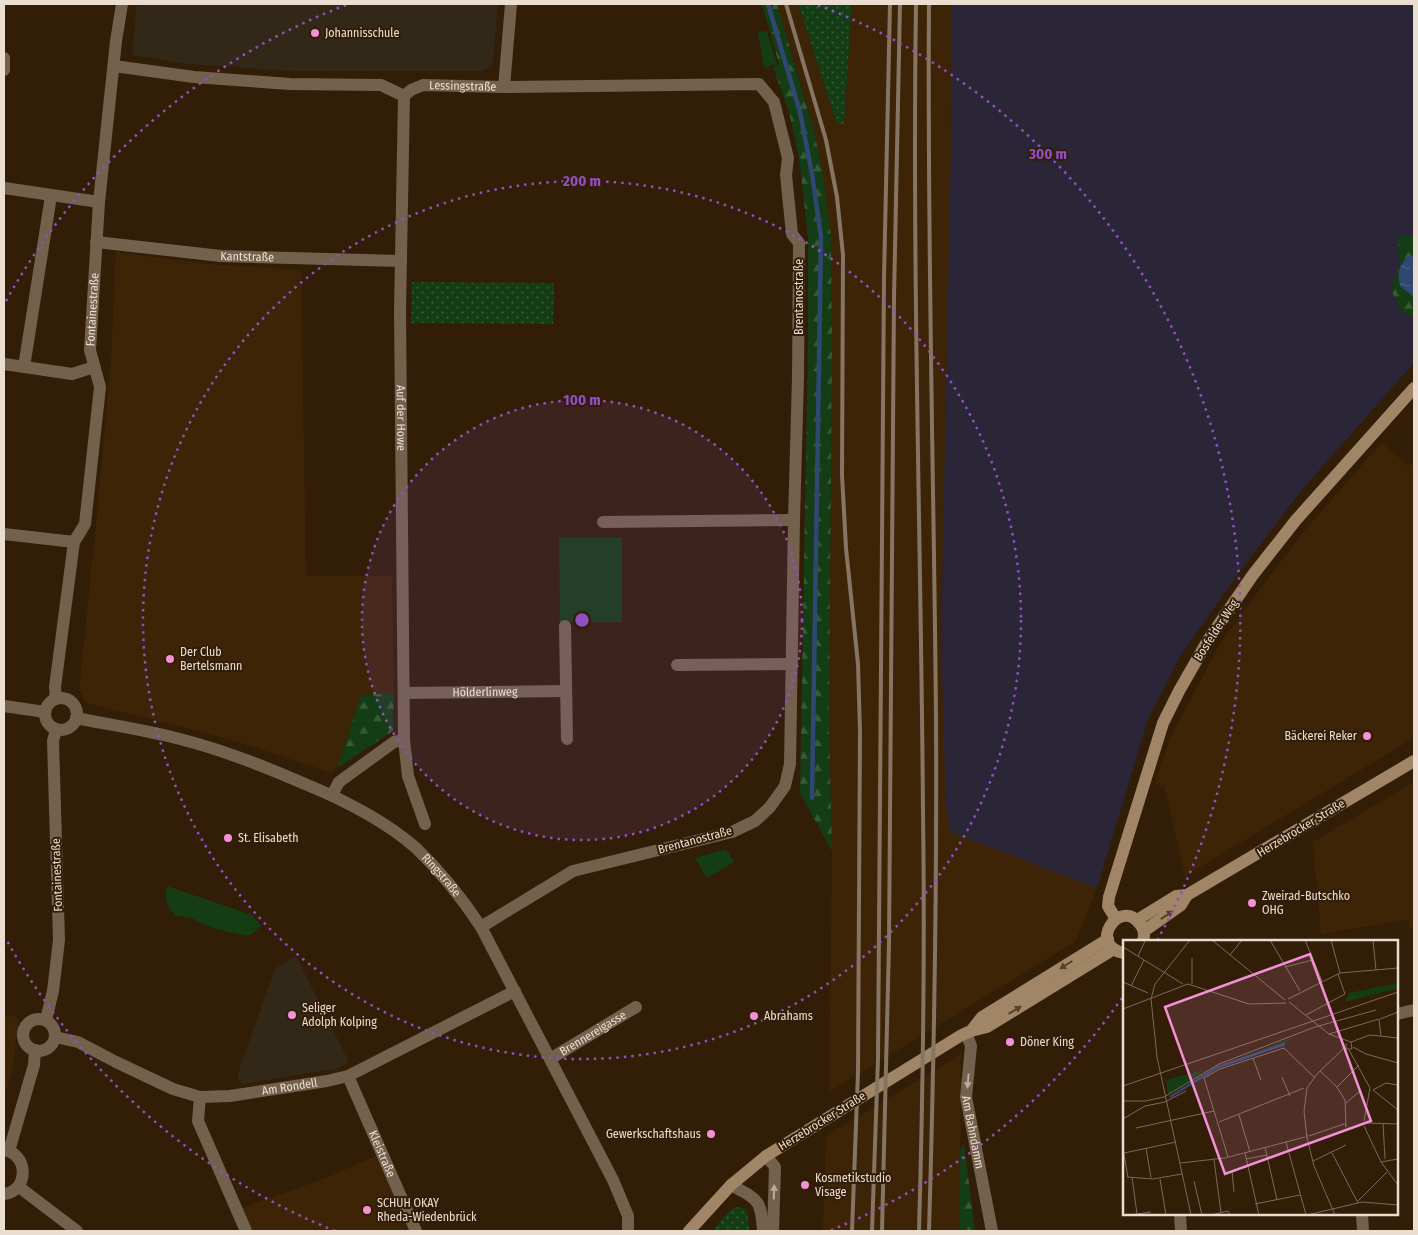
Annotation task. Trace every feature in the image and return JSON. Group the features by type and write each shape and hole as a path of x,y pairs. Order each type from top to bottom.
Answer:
{"main road":[{"name":"Bosfelder Weg","path":"1116,919 1108,906 1109,897 1158,738 1163,723 1207,642 1263,562 1296,520 1414,388"},
{"name":"Herzebrocker Straße","path":"1137,920 1176,896 1187,895 1414,761"},
{"name":"Herzebrocker Straße","path":"1143,936 1181,906 1187,895"},
{"path":"1116,947 1107,932 1110,924 1123,916 1130,916 1137,920 1143,936"},
{"name":"Herzebrocker Straße","path":"689,1231 731,1185 766,1156 969,1032 982,1017 1116,947"}],"street":[{"name":"Fontainestraße","path":"56,699 55,687 74,542 85,524 100,387 90,350 96,242 122,4"},
{"path":"504,87 511,4"},
{"path":"4,58 4,70"},
{"path":"114,66 204,78 290,84 381,85 404,96"},
{"name":"Lessingstraße","path":"404,96 410,90 423,85 504,87 759,84"},
{"name":"Brentanostraße","path":"481,927 573,871 732,832 755,821 770,807 785,786 790,764 799,243 792,234 786,175 788,158 779,121 774,102 759,84"},
{"name":"Auf der Howe","path":"404,96 401,261 404,740 408,776 425,824"},
{"path":"4,188 99,202"},
{"path":"24,367 51,196"},
{"name":"Kantstraße","path":"96,242 221,256 401,261"},
{"path":"4,364 72,374 94,367"},
{"path":"603,522 794,520"},
{"path":"4,534 74,542"},
{"path":"565,626 567,739"},
{"path":"677,665 792,664"},
{"name":"Hölderlinweg","path":"404,693 566,691"},
{"path":"56,699 64,699 72,703 76,710 76,718 72,726 65,730 56,730 47,723 45,712 47,706 56,699"},
{"path":"4,706 45,712"},
{"name":"Ringstraße","path":"76,718 132,728 210,747 256,763 332,795 376,818 415,848 441,873 465,902 481,927 612,1180 628,1216 628,1231"},
{"name":"Fontainestraße","path":"46,1020 53,991 59,940 54,742 56,730"},
{"path":"332,795 339,782 394,742 404,740"},
{"name":"Am Rondell","path":"55,1037 78,1042 173,1089 200,1097 230,1096 348,1076 515,990"},
{"name":"Brennereigasse","path":"550,1059 636,1007"},
{"path":"1398,1014 1414,1010"},
{"path":"46,1020 54,1030 55,1037 53,1043 48,1048 35,1050 29,1048 23,1036 29,1022 46,1020"},
{"name":"Am Bahndamm","path":"969,1032 971,1046 966,1097 992,1231"},
{"path":"4,1194 14,1191 19,1187 24,1176 23,1165 18,1156 6,1151 34,1065 35,1050"},
{"name":"Kleistraße","path":"348,1076 416,1231"},
{"path":"200,1097 198,1121 246,1231"},
{"path":"766,1156 775,1167 773,1231"},
{"path":"731,1185 750,1195 759,1204 762,1213 763,1231"},
{"path":"19,1187 77,1231"},
{"path":"1180,1215 1181,1231"},
{"path":"1362,1215 1363,1231"}],"shaded area":[{"name":"Johannisschule","path":"137,4 498,4 493,62 484,71 289,71 189,64 132,55"},
{"path":"777,4 798,4 837,124 844,124 852,4 952,4 952,94 941,641 946,806 951,832 1097,888 1076,941 829,1092 832,851 829,726 831,237 823,175 809,111"},
{"path":"952,4 1414,4 1414,235 1397,236 1400,264 1391,290 1401,311 1414,317 1414,363 1300,492 1240,571 1181,655 1148,719 1097,888 951,832 946,806 941,641 952,94"},
{"path":"116,252 205,264 301,270 306,576 392,576 394,693 361,695 337,768 332,773 252,746 86,703 79,690 111,361"},
{"path":"1382,442 1408,466 1414,462 1414,738 1185,876 1165,788 1155,784 1171,736 1220,644 1304,531"},
{"path":"1414,782 1414,928 1410,929 1408,920 1321,934 1313,842"},
{"name":"Seliger Adolph Kolping","path":"296,956 349,1062 339,1068 242,1084 238,1079 238,1073 275,968"},
{"path":"4,1014 19,1018 12,1072 4,1095"},
{"path":"961,1054 960,1231 823,1231 826,1136"},
{"path":"376,1156 409,1231 239,1231 231,1212 323,1179"}],"green space":[{"path":"762,4 777,4 814,131 823,175 831,236 829,726 832,851 800,793 808,344 808,237 799,158 789,112 773,67 779,64"},
{"path":"798,4 852,4 844,124 837,124"},
{"path":"767,31 777,64 764,68 758,32"},
{"path":"1414,235 1414,317 1401,311 1391,290 1400,264 1397,236"},
{"path":"412,282 554,283 553,324 411,323"},
{"path":"559,538 622,538 622,622 560,622"},
{"path":"394,693 393,731 337,768 361,695"},
{"path":"726,849 734,862 707,878 695,858"},
{"path":"167,886 252,915 261,926 247,936 215,929 189,917 176,916 167,903"},
{"path":"964,1144 975,1231 960,1231 960,1150"},
{"path":"737,1207 746,1209 749,1231 713,1231 726,1214"}],"water":[{"path":"1410,255 1414,257 1414,297 1400,286 1399,282 1401,265"}],"waterway":[{"path":"768,4 800,112 812,174 821,237 812,798"}],"railway":[{"path":"786,4 826,140 837,197 843,255 842,475 846,548 858,664 860,732 858,1072 852,1231"},
{"path":"872,1231 878,1059 884,278 890,4"},
{"path":"882,1231 889,944 894,298 900,4"},
{"path":"916,4 916,307 924,917 919,1231"},
{"path":"929,4 929,183 936,783 935,975 929,1231"}],"place":[{"name":"Johannisschule","path":"315,33"},
{"name":"Der Club Bertelsmann","path":"170,659"},
{"name":"Bäckerei Reker","path":"1367,736"},
{"name":"St. Elisabeth","path":"228,838"},
{"name":"Zweirad-Butschko OHG","path":"1252,903"},
{"name":"Seliger Adolph Kolping","path":"292,1015"},
{"name":"Abrahams","path":"754,1016"},
{"name":"Döner King","path":"1010,1042"},
{"name":"Gewerkschaftshaus","path":"711,1134"},
{"name":"Kosmetikstudio Visage","path":"805,1185"},
{"name":"SCHUH OKAY Rheda-Wiedenbrück","path":"367,1210"}]}
